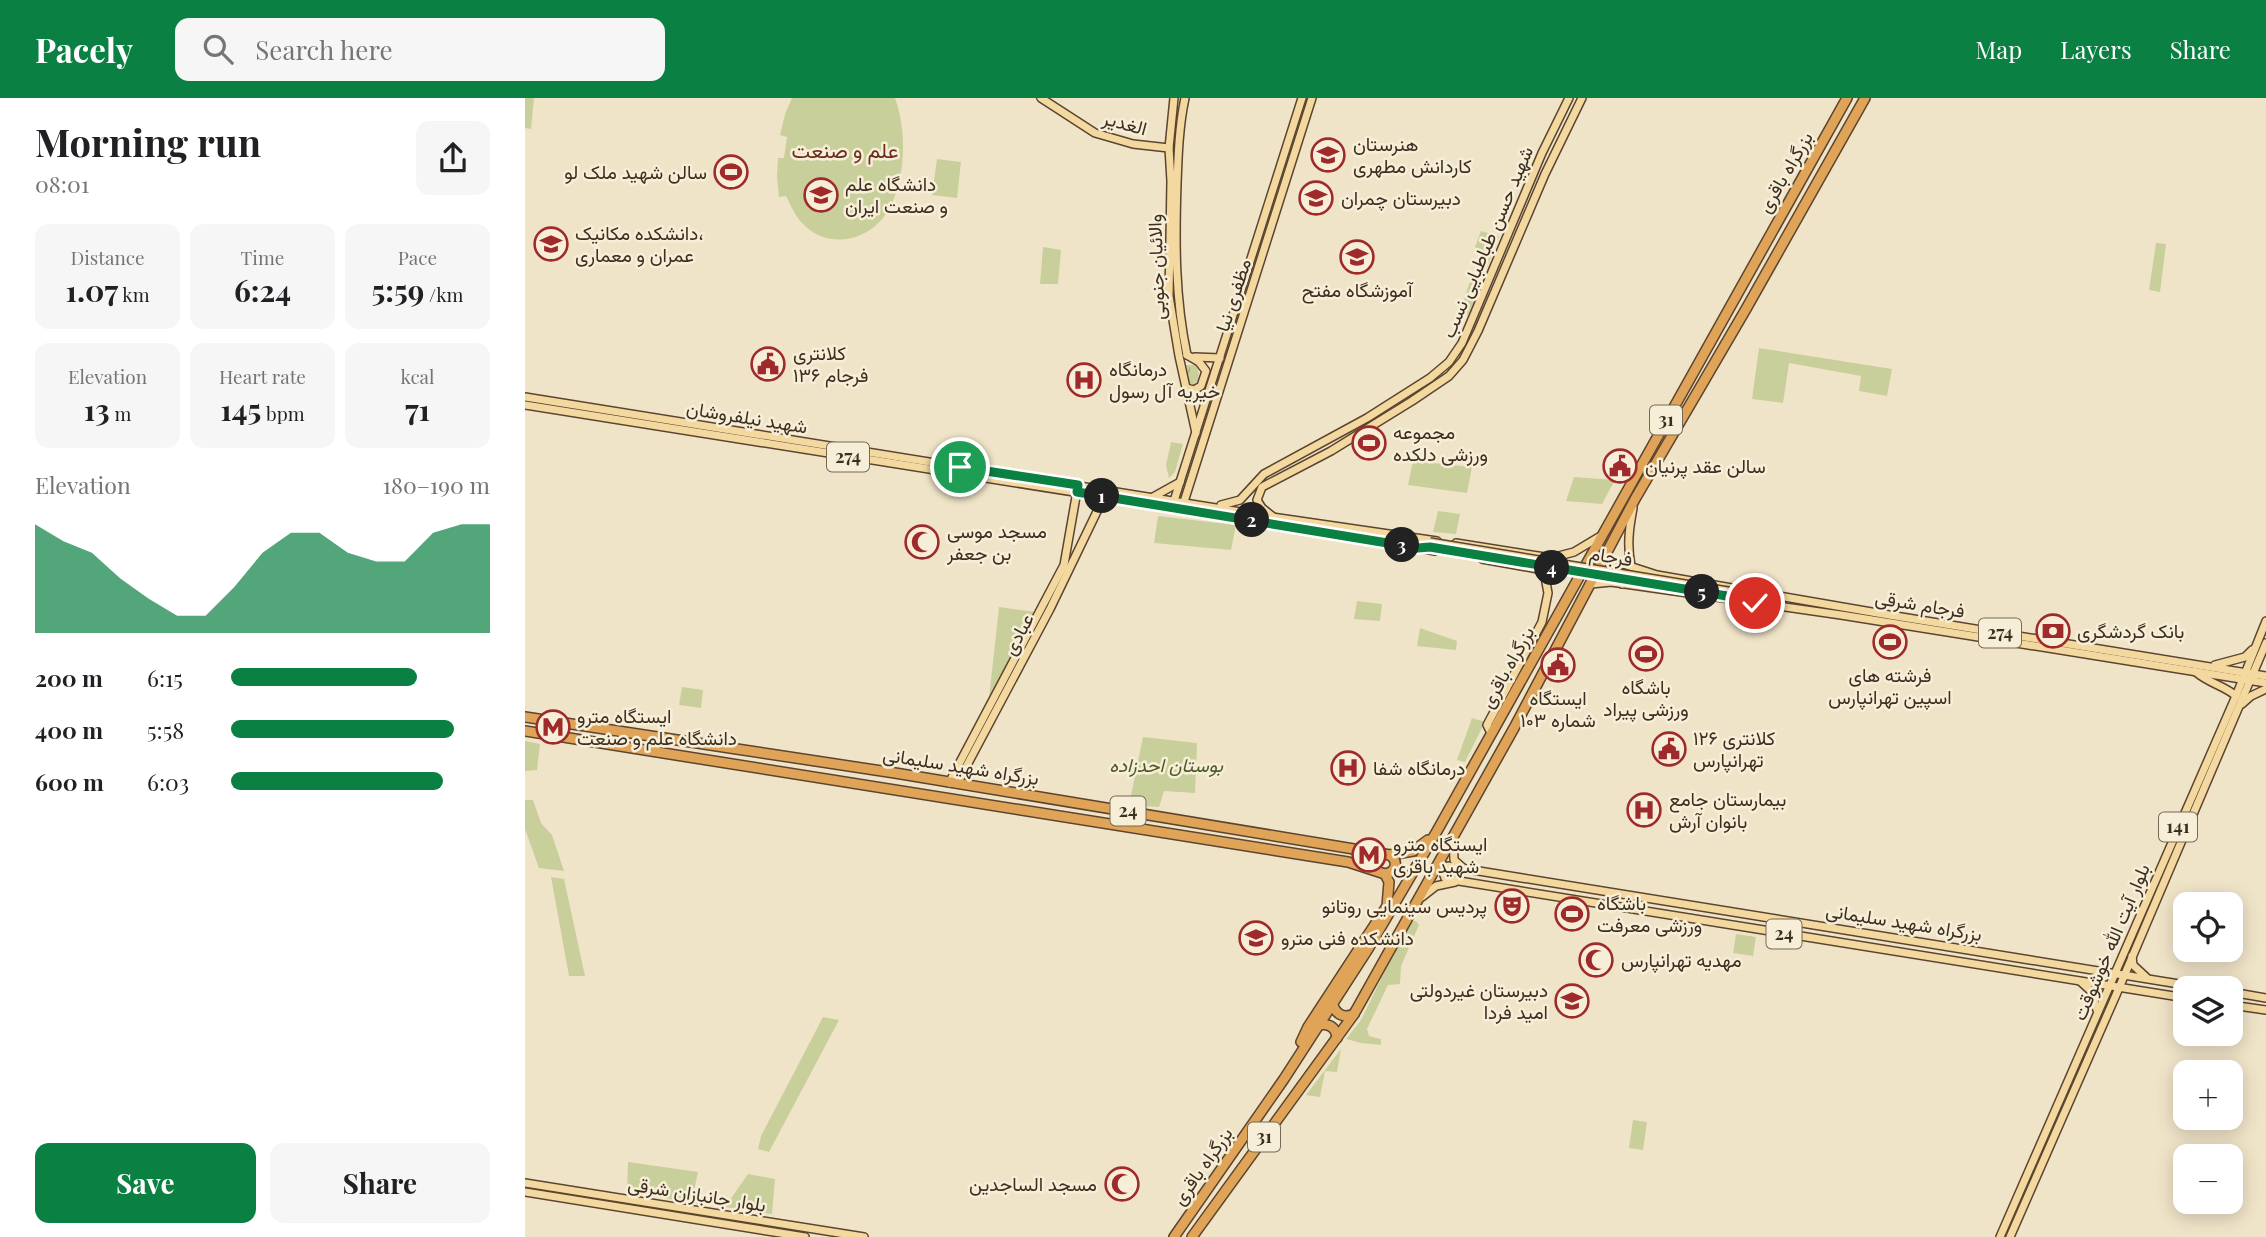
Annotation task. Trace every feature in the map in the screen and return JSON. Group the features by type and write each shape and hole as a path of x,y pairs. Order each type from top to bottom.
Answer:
{"highway":[{"name":"بزرگراه باقری","path":"1174,1235 1290,1070 1368,949 1437,831 1599,537 1847,98"},
{"name":"بزرگراه باقری","path":"1453,835 1514,728 1635,499 1865,98"},
{"path":"1743,281 1748,288 1757,289"},
{"path":"1732,302 1741,302 1746,309"},
{"path":"1510,697 1515,705 1525,706"},
{"name":"بزرگراه شهید سلیمانی","path":"525,717 895,773 1390,855"},
{"path":"1499,720 1508,720 1514,728"},
{"name":"بزرگراه شهید سلیمانی","path":"525,731 1348,862 1385,874"},
{"path":"864,785 869,779 866,769"},
{"path":"890,789 887,782 895,773"},
{"name":"24","path":"1390,855 1413,851 1437,831"},
{"name":"31","path":"1413,906 1453,835"},
{"path":"1290,1070 1308,1027 1387,905 1389,894 1385,874 1392,872 1395,867 1395,860 1390,855"},
{"name":"بزرگراه باقری","path":"1195,1234 1354,1014 1413,906"},
{"path":"1332,1002 1340,1015 1354,1014"},
{"path":"1318,1025 1334,1028 1337,1038"}],"main road":[{"name":"الغدیر","path":"1041,98 1095,133 1133,144 1178,146"},
{"name":"والائیان جنوبی","path":"1174,98 1169,146 1173,297 1186,388 1196,433"},
{"name":"والائیان جنوبی","path":"1185,98 1178,146 1173,297 1187,355"},
{"name":"مظفری نیا","path":"1173,504 1302,98"},
{"name":"مظفری نیا","path":"1183,505 1312,98"},
{"name":"شهید حسن طباطبایی نسب","path":"1201,505 1224,505 1240,500 1264,474 1367,418 1449,362 1462,343 1542,153 1569,98"},
{"name":"شهید حسن طباطبایی نسب","path":"1272,517 1258,504 1259,491 1267,483 1331,451 1412,401 1449,376 1463,360 1545,174 1582,98"},
{"path":"1295,119 1304,123"},
{"path":"1187,355 1220,358"},
{"path":"1187,355 1199,362 1206,371 1190,406"},
{"path":"1186,388 1194,390 1201,386"},
{"name":"شهید نیلفروشان","path":"525,397 1077,489 1104,497 1183,505 1418,548"},
{"name":"شهید نیلفروشان","path":"525,405 1077,489 1152,497 1173,504"},
{"path":"1189,457 1190,460 1197,460"},
{"path":"1294,458 1296,465 1301,466"},
{"path":"1152,497 1180,482"},
{"name":"عبادی","path":"953,783 1063,565 1077,489"},
{"name":"عبادی","path":"953,783 1050,609 1104,497"},
{"path":"1631,566 1627,550 1628,529 1635,499"},
{"name":"شهید نیلفروشان","path":"1183,505 1201,505 1420,538"},
{"path":"1552,558 1574,552 1599,537"},
{"path":"1420,538 1552,558 1559,562 1561,570 1556,576 1545,577"},
{"name":"فرجام","path":"1420,538 1430,544 1733,594 1755,603"},
{"name":"فرجام","path":"1418,548 1430,544"},
{"path":"1418,548 1538,569 1545,577 1548,593 1544,619 1487,725 1491,733"},
{"path":"1622,584 1613,579 1613,570 1620,564 1657,575 1757,592"},
{"path":"1591,584 1604,581 1755,603"},
{"name":"فرجام","path":"1733,594 1757,592"},
{"name":"فرجام شرقی","path":"1757,592 1889,619 2196,672 2248,677"},
{"name":"فرجام شرقی","path":"1755,603 1889,619 2204,666 2248,677"},
{"name":"بلوار آیت الله خوشوقت","path":"2000,1237 2236,696 2263,649 2266,621"},
{"path":"2204,666 2225,664 2263,649"},
{"path":"2196,672 2209,683 2236,696"},
{"path":"2248,677 2266,676"},
{"path":"2248,677 2266,683"},
{"name":"بلوار آیت الله خوشوقت","path":"2010,1237 2239,707 2248,677"},
{"path":"2239,707 2251,696 2266,689"},
{"path":"1453,835 1454,860 1469,870"},
{"path":"1459,881 1445,878 1442,870 1448,866 1469,870"},
{"name":"بزرگراه شهید سلیمانی","path":"1469,870 2173,983"},
{"path":"1413,906 1436,886 1459,881"},
{"name":"بزرگراه شهید سلیمانی","path":"1459,881 2173,996"},
{"path":"2132,956 2133,965 2138,972 2149,979"},
{"path":"2077,981 2092,992 2097,1003 2097,1013"},
{"path":"2243,994 2266,998"},
{"path":"2243,1007 2266,1010"},
{"name":"بلوار جانبازان شرقی","path":"525,1183 864,1237"},
{"name":"بلوار جانبازان شرقی","path":"525,1192 805,1237"}],"green space":[{"path":"525,98 534,98 531,129 525,128"},
{"path":"792,98 895,98 902,125 902,169 889,209 872,229 849,239 825,238 803,224 786,196 779,197 778,158 784,158 787,137 780,135"},
{"path":"937,159 961,162 957,198 932,195"},
{"path":"1481,231 1499,236 1486,270 1477,265 1482,252 1475,247"},
{"path":"2156,243 2166,244 2160,292 2149,290"},
{"path":"1043,247 1061,250 1058,284 1040,284"},
{"path":"1471,278 1483,281 1468,315 1460,313"},
{"path":"1759,348 1892,369 1887,396 1859,391 1861,376 1789,363 1783,403 1752,399"},
{"path":"1185,365 1196,365 1199,373 1193,385 1189,384"},
{"path":"1171,442 1183,444 1175,472 1169,478 1166,465"},
{"path":"1413,461 1472,467 1467,493 1408,485"},
{"path":"1574,477 1615,480 1602,504 1566,501"},
{"path":"1438,511 1460,514 1456,534 1433,532"},
{"path":"1158,516 1236,525 1231,550 1154,543"},
{"path":"1357,601 1382,604 1380,621 1354,619"},
{"path":"999,607 1035,612 989,698"},
{"path":"1420,628 1457,641 1456,650 1417,646"},
{"path":"682,687 703,690 701,708 679,705"},
{"path":"1472,718 1485,722 1465,762 1457,760"},
{"name":"بوستان احدزاده","path":"1143,737 1197,743 1195,793 1164,791 1159,807 1129,805"},
{"path":"525,741 540,744 537,770 525,771"},
{"path":"525,800 533,800 541,823 552,835 564,871 539,868 525,829"},
{"path":"551,877 564,879 585,976 569,976"},
{"path":"1416,921 1419,925 1401,966 1400,984 1388,985 1367,1029 1369,1036 1381,1039 1381,1045 1346,1039 1361,1020 1409,922"},
{"path":"1736,934 1756,937 1753,956 1733,953"},
{"path":"823,1017 839,1020 769,1152 758,1149 761,1136"},
{"path":"1341,1049 1337,1072 1325,1071 1320,1097 1306,1095"},
{"path":"1633,1120 1647,1122 1643,1150 1629,1148"},
{"path":"628,1162 698,1172 692,1200 699,1200 699,1204 627,1192"},
{"path":"748,1174 775,1179 772,1214 725,1207"}],"place":[{"name":"هنرستان کاردانش مطهری","path":"1328,155"},
{"name":"سالن شهید ملک لو","path":"731,172"},
{"name":"دانشگاه علم و صنعت ایران","path":"821,195"},
{"name":"دبیرستان چمران","path":"1316,198"},
{"name":"دانشکده مکانیک، عمران و معماری","path":"551,244"},
{"name":"آموزشگاه مفتح","path":"1357,257"},
{"name":"کلانتری ۱۳۶ فرجام","path":"768,364"},
{"name":"درمانگاه خیریه آل رسول","path":"1084,380"},
{"name":"مجموعه ورزشی دلکده","path":"1369,443"},
{"name":"سالن عقد پرنیان","path":"1620,466"},
{"name":"مسجد موسی بن جعفر","path":"922,542"},
{"name":"بانک گردشگری","path":"2053,631"},
{"name":"فرشته های اسپین تهرانپارس","path":"1890,642"},
{"name":"باشگاه ورزشی پیراد","path":"1646,654"},
{"name":"ایستگاه شماره ۱۰۳","path":"1558,665"},
{"name":"ایستگاه مترو دانشگاه علم و صنعت","path":"553,727"},
{"name":"کلانتری ۱۲۶ تهرانپارس","path":"1669,749"},
{"name":"درمانگاه شفا","path":"1348,768"},
{"name":"بیمارستان جامع بانوان آرش","path":"1644,810"},
{"name":"ایستگاه مترو شهید باقری","path":"1369,855"},
{"name":"پردیس سینمایی روتانو","path":"1512,906"},
{"name":"باشگاه ورزشی معرفت","path":"1572,914"},
{"name":"دانشکده فنی مترو","path":"1256,938"},
{"name":"مهدیه تهرانپارس","path":"1596,960"},
{"name":"دبیرستان غیردولتی امید فردا","path":"1572,1001"},
{"name":"مسجد الساجدین","path":"1122,1184"}],"district":[{"name":"علم و صنعت","path":"845,151"}],"route":[{"path":"960,467 1078,485 1077,492 1418,548 1430,547 1733,597 1755,603"}]}
